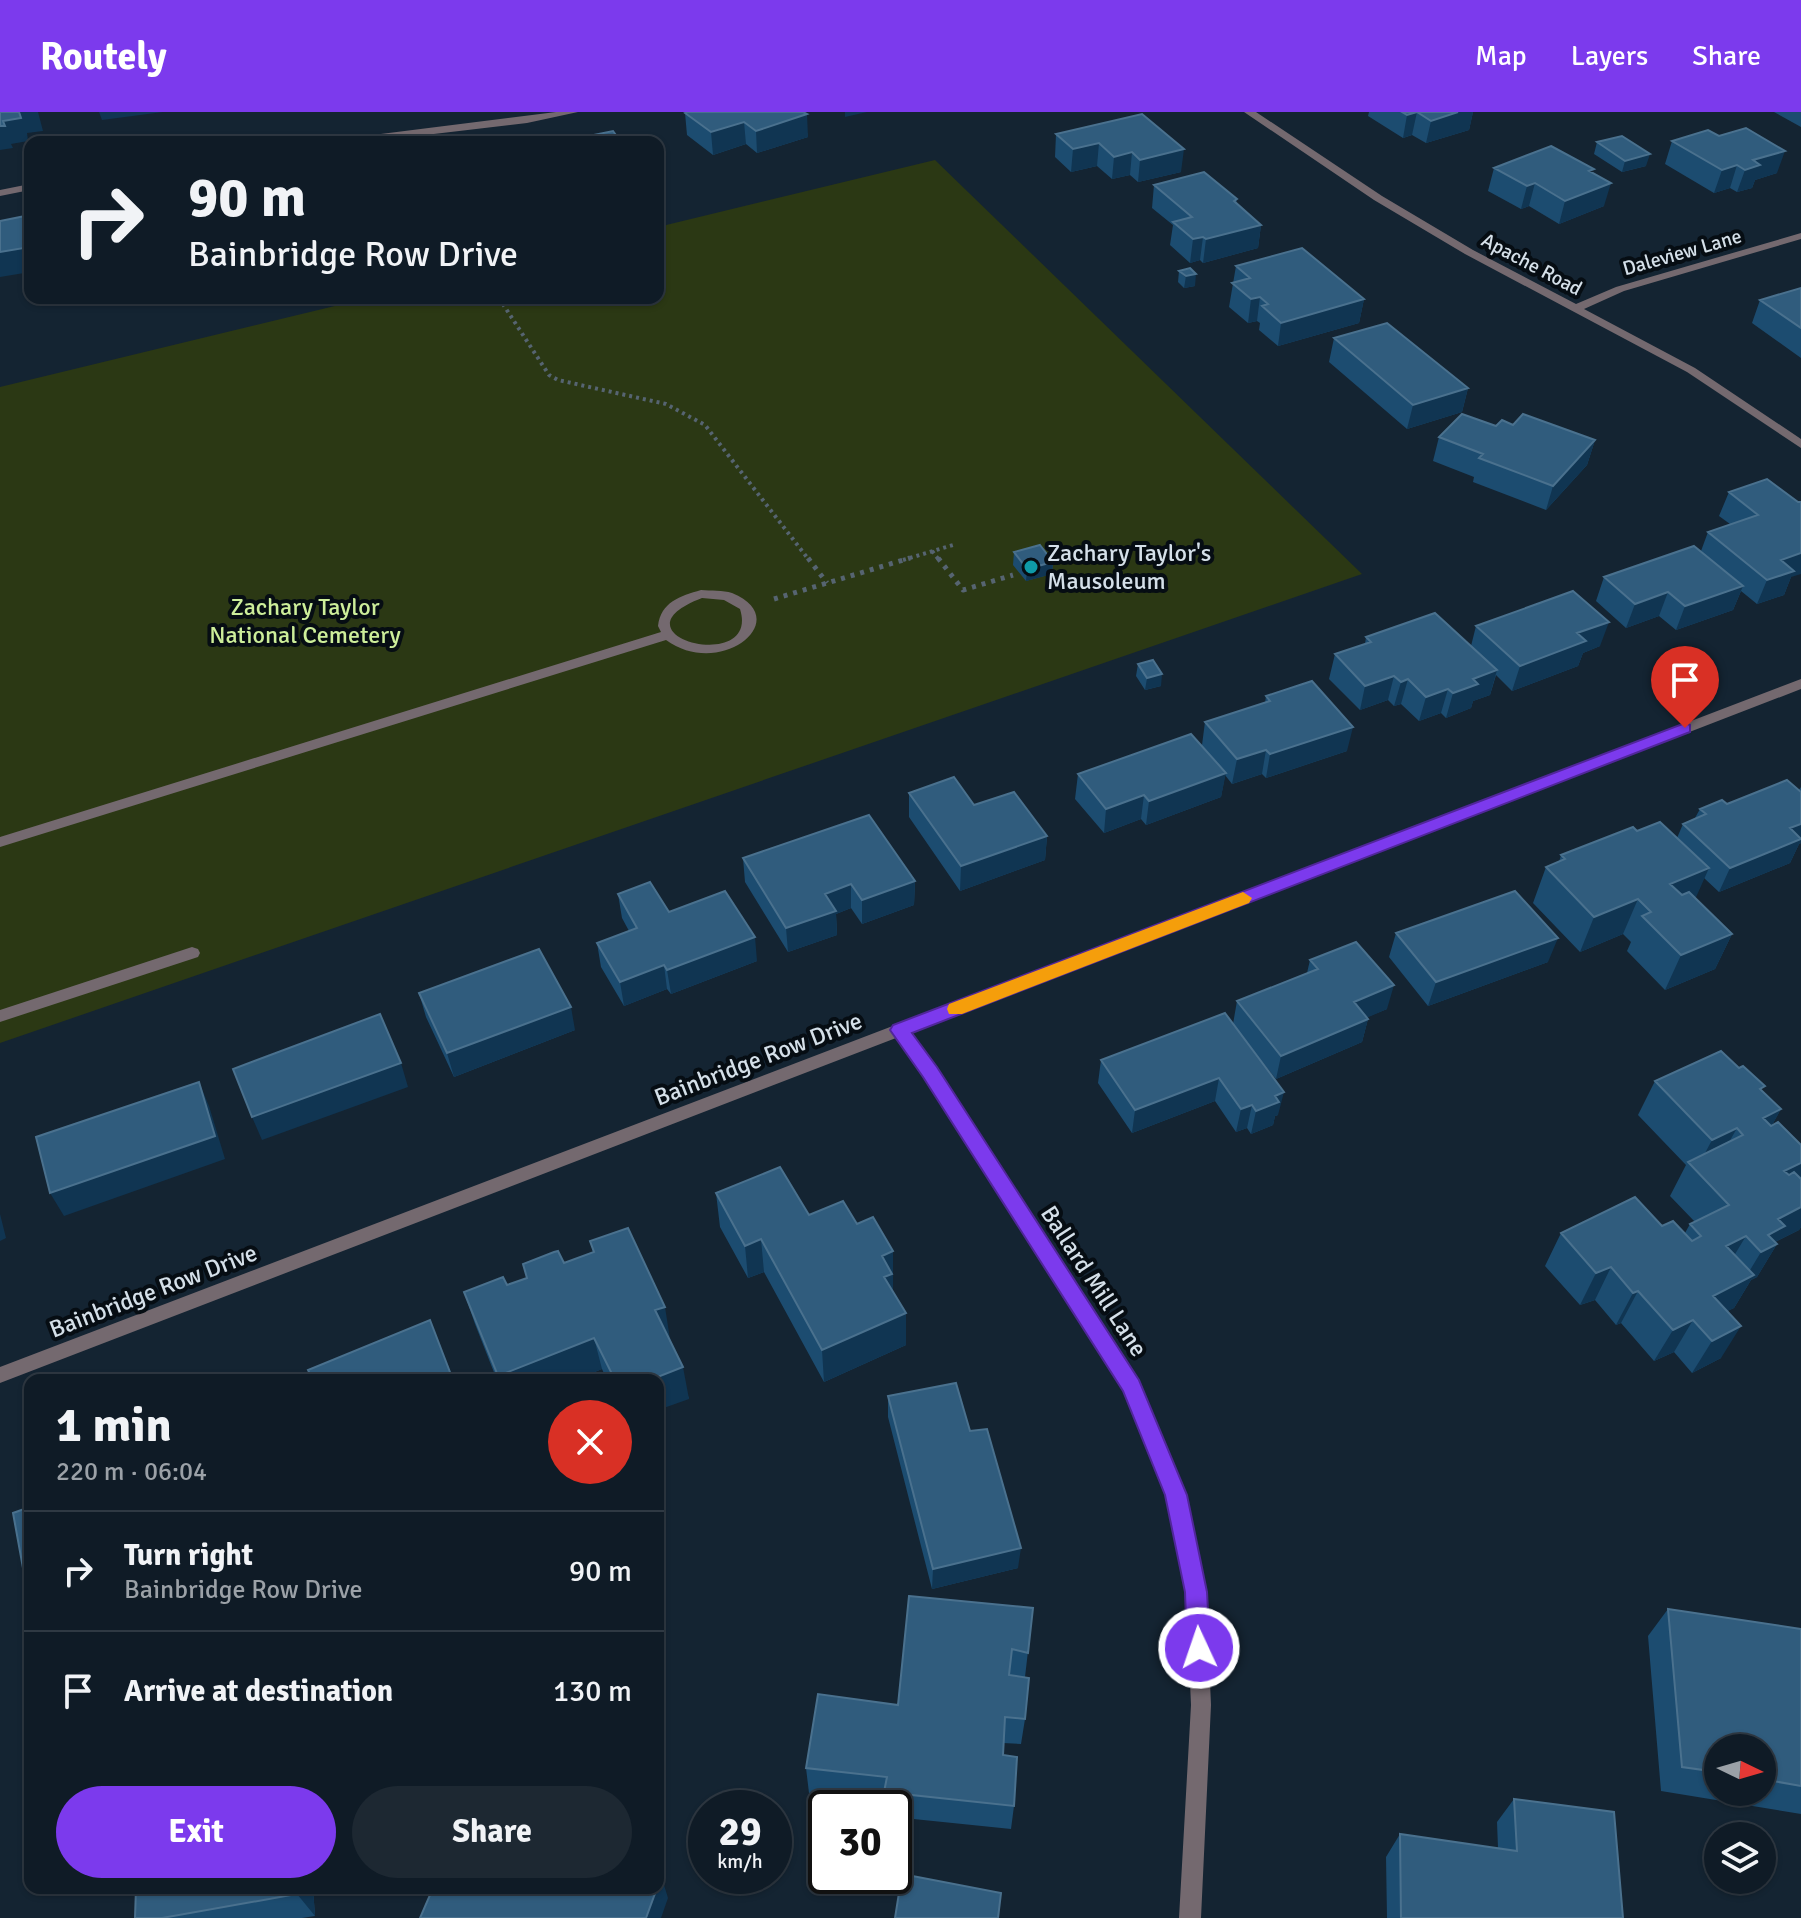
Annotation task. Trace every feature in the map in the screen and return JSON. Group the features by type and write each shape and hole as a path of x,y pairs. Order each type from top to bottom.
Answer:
{"street":[{"path":"387,136 573,112"},
{"name":"Apache Road","path":"1249,112 1391,206 1469,252 1691,370 1801,444"},
{"path":"0,193 24,188"},
{"name":"Daleview Lane","path":"1576,308 1620,289 1801,236"},
{"path":"727,596 746,607 750,624 746,633 726,646 698,650 674,642 667,635 663,618 676,602 687,597 727,596"},
{"path":"0,842 667,635"},
{"name":"Bainbridge Row Drive","path":"0,1375 1801,684"},
{"path":"0,1016 192,953"},
{"name":"Ballard Mill Lane","path":"899,1030 930,1072 1131,1386 1176,1495 1196,1592 1201,1705 1190,1918"}],"path":[{"path":"503,304 549,375 558,380 666,404 705,425 827,583"},
{"path":"746,607 953,545"},
{"path":"932,551 963,590 1013,575"}],"green space":[{"name":"Zachary Taylor National Cemetery","path":"935,160 1362,574 0,1043 0,387 343,304 664,304 664,226"}],"building":[{"path":"0,112 19,112 21,118 3,121 5,126 0,126"},
{"path":"687,112 807,114 756,131 744,122 711,132"},
{"path":"1417,112 1458,112 1431,121"},
{"path":"1142,114 1184,149 1140,160 1132,152 1114,157 1099,143 1073,149 1056,134"},
{"path":"1746,128 1785,151 1753,160 1760,165 1745,170 1737,165 1722,170 1672,141 1708,130 1719,136"},
{"path":"613,131 617,136 588,136"},
{"path":"1622,136 1650,154 1625,161 1597,142"},
{"path":"1551,146 1594,169 1589,171 1611,183 1565,201 1535,183 1527,186 1494,168"},
{"path":"1204,172 1237,199 1234,201 1261,225 1206,239 1193,239 1173,222 1192,217 1154,185"},
{"path":"24,216 24,248 0,252 0,221"},
{"path":"1302,248 1364,299 1281,323 1262,306 1268,304 1260,297 1251,299 1232,283 1250,278 1236,266"},
{"path":"1190,268 1196,274 1186,276 1179,271"},
{"path":"1801,288 1801,328 1760,300"},
{"path":"1387,323 1468,388 1413,405 1334,338"},
{"path":"1462,414 1496,426 1502,420 1513,425 1523,414 1595,440 1553,486 1479,458 1483,454 1439,437"},
{"path":"1767,479 1801,502 1801,553 1781,560 1794,571 1767,580 1708,532 1758,515 1729,492"},
{"path":"1040,545 1053,562 1027,569 1014,552"},
{"path":"1694,546 1743,586 1685,606 1668,592 1635,604 1604,577"},
{"path":"1573,591 1609,622 1577,633 1586,641 1520,666 1476,626"},
{"path":"1435,613 1497,670 1473,679 1478,684 1453,693 1448,689 1426,697 1408,679 1401,682 1394,676 1365,686 1335,654 1371,642 1366,637"},
{"path":"1153,660 1162,674 1147,678 1138,664"},
{"path":"1312,681 1353,727 1270,754 1266,750 1237,759 1205,722 1270,701 1266,696"},
{"path":"1191,734 1226,773 1149,801 1144,795 1106,809 1078,774"},
{"path":"954,777 974,805 1014,792 1047,836 961,866 909,793"},
{"path":"1787,780 1801,792 1801,824 1790,828 1801,839 1730,868 1683,824 1706,814 1700,809 1722,800 1727,804"},
{"path":"869,815 915,881 862,900 851,884 825,894 836,911 786,928 743,858"},
{"path":"1660,822 1709,868 1670,884 1682,895 1689,892 1732,934 1681,955 1642,916 1651,912 1638,899 1594,917 1546,867 1565,859 1561,855 1633,827 1637,831"},
{"path":"650,882 669,912 725,891 755,937 667,970 664,965 620,982 597,943 637,928 618,894"},
{"path":"1515,891 1558,938 1436,982 1396,933"},
{"path":"1356,942 1394,985 1354,1002 1368,1019 1281,1056 1237,1001 1318,969 1310,960"},
{"path":"539,949 571,1007 447,1053 419,993"},
{"path":"1225,1013 1284,1092 1275,1096 1279,1102 1256,1111 1252,1105 1241,1109 1219,1078 1135,1110 1101,1060"},
{"path":"380,1014 401,1063 252,1117 233,1069"},
{"path":"1721,1051 1765,1086 1760,1089 1781,1109 1763,1118 1771,1126 1778,1122 1801,1145 1801,1163 1784,1171 1789,1175 1794,1172 1801,1179 1801,1207 1778,1219 1785,1226 1768,1235 1777,1244 1761,1252 1746,1236 1726,1246 1754,1275 1713,1296 1741,1326 1712,1341 1693,1320 1673,1330 1638,1291 1633,1293 1611,1267 1596,1273 1561,1233 1635,1197 1662,1226 1673,1221 1692,1241 1701,1236 1690,1224 1729,1205 1688,1162 1743,1135 1737,1128 1712,1140 1655,1081"},
{"path":"199,1082 215,1136 50,1193 36,1137"},
{"path":"780,1167 809,1215 843,1201 857,1224 873,1217 893,1251 882,1256 892,1274 884,1277 906,1313 822,1350 761,1239 745,1246 716,1193"},
{"path":"628,1228 665,1307 655,1310 683,1367 664,1374 612,1374 594,1338 497,1374 464,1292 503,1277 507,1285 527,1278 523,1264 554,1252 558,1251 564,1263 594,1252 590,1241"},
{"path":"430,1320 451,1374 310,1374 308,1370"},
{"path":"956,1383 970,1431 987,1429 1021,1548 933,1569 888,1396"},
{"path":"24,1509 23,1568 13,1513"},
{"path":"909,1596 1033,1608 1028,1653 1012,1649 1009,1675 1029,1678 1025,1719 1005,1717 1003,1755 1017,1757 1014,1806 912,1795 912,1790 884,1790 887,1777 806,1768 818,1694 898,1705"},
{"path":"1668,1609 1801,1629 1801,1786 1776,1782 1776,1734 1704,1734 1704,1770 1682,1767"},
{"path":"1514,1799 1614,1812 1623,1918 1401,1918 1400,1834 1517,1851"},
{"path":"912,1876 1001,1893 998,1918 895,1918 899,1894 912,1894"},
{"path":"136,1894 297,1894 162,1918 135,1918"},
{"path":"430,1894 655,1894 646,1918 420,1918"}],"slow traffic":[{"path":"956,1009 1243,898"}],"place":[{"name":"Zachary Taylor's Mausoleum","path":"1031,567"}],"route":[{"path":"1199,1648 1196,1592 1176,1495 1131,1386 930,1072 899,1030 1685,728"}]}
